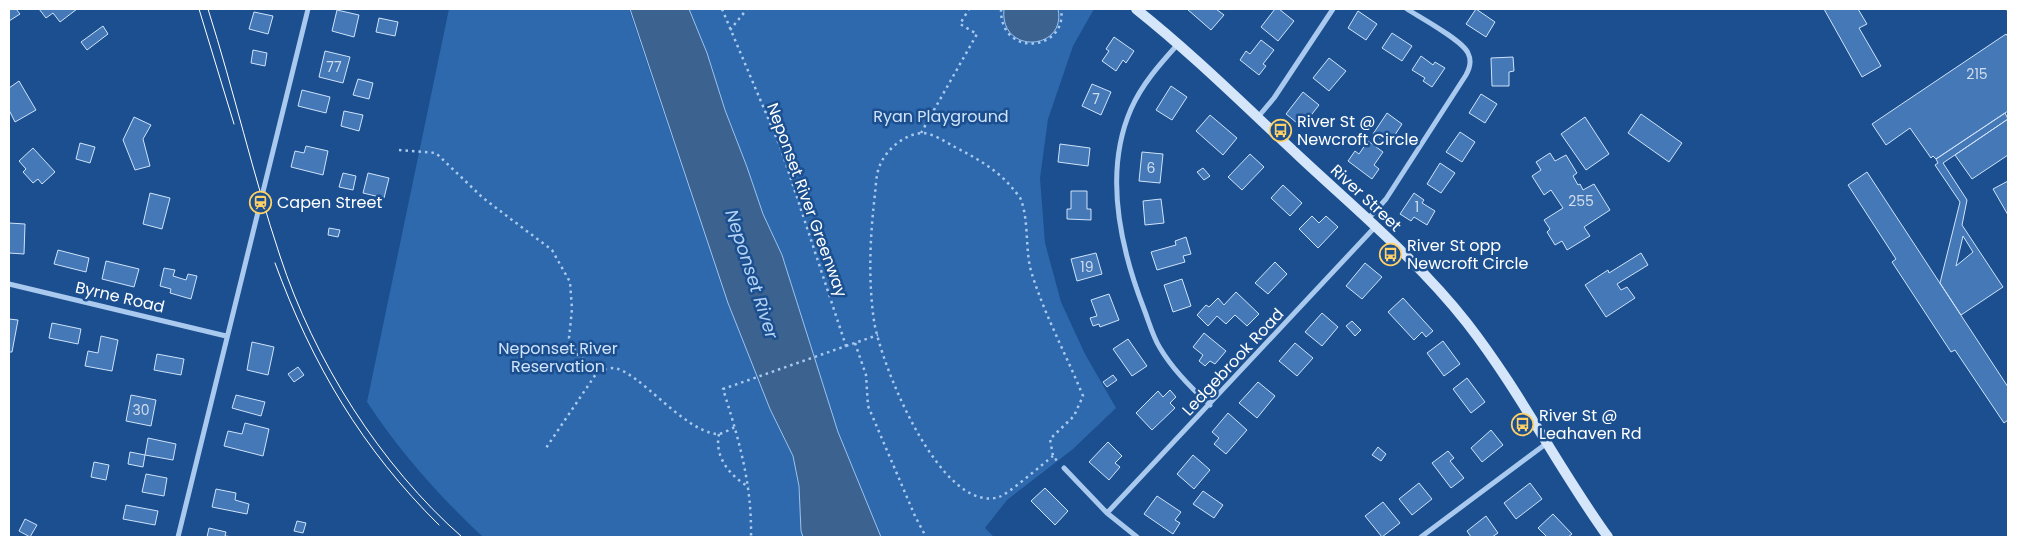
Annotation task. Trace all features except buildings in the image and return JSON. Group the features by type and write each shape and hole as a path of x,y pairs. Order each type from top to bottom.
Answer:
{"main road":[{"name":"River Street","path":"1143,11 1426,276 1466,322 1492,358 1585,505 1608,537"}],"street":[{"path":"178,537 308,9"},
{"path":"1258,118 1274,98 1332,9"},
{"name":"Ledgebrook Road","path":"1107,513 1210,405 1371,223 1466,75 1471,65 1469,53 1461,45 1407,9"},
{"path":"1178,44 1143,86 1127,120 1119,161 1117,190 1119,221 1130,271 1159,347 1185,383 1210,405"},
{"name":"Byrne Road","path":"9,284 226,336"},
{"path":"1421,537 1547,443"},
{"path":"1064,468 1107,513 1138,537"}],"path":[{"name":"Neponset River Greenway","path":"722,9 781,149 846,346"},
{"path":"730,30 746,9"},
{"path":"922,133 977,34 960,24 969,9"},
{"path":"1001,9 1000,18 1010,36 1019,42 1029,44 1049,39 1061,22 1061,9"},
{"path":"922,133 934,136 995,170 1021,199 1030,269 1059,343 1083,396 1074,416 1050,439 1052,456 1000,497 978,498 961,489 939,465 919,436 904,405 878,335 871,282 870,234 879,167 888,151 904,140 922,133"},
{"path":"399,150 436,153 483,198 552,250 570,282 572,309 569,338 577,354 598,372"},
{"path":"752,537 749,486 742,451 723,389 878,335"},
{"path":"855,343 866,375 868,406 911,507 926,537"},
{"path":"546,448 598,372 614,368 631,376 663,403 704,431 719,434 735,427"},
{"path":"719,434 717,442 728,469 736,479 749,486"}],"green space":[{"name":"Neponset River Reservation","path":"449,9 629,9 728,303 770,409 793,456 799,486 801,531 803,537 483,537 421,473 367,402"},
{"name":"Ryan Playground","path":"689,9 1094,9 1073,46 1048,119 1040,178 1045,243 1061,302 1085,354 1116,408 1073,449 1007,500 985,528 994,537 881,537 838,432 782,255 763,214 725,110 707,53"}],"water":[{"name":"Neponset River","path":"630,9 689,9 707,53 725,110 763,214 782,255 838,432 881,537 803,537 801,531 799,486 793,456 770,409 728,303"},
{"path":"1004,9 1058,9 1058,23 1053,33 1044,40 1033,42 1021,40 1012,34 1005,24"}],"tram line":[{"path":"199,9 234,124"},
{"path":"208,9 270,225 294,295 311,334 331,372 377,444 432,509 462,537"},
{"path":"275,263 305,336 342,403 386,466 439,525"}],"place":[{"name":"River St @ Newcroft Circle","path":"1281,130"},
{"name":"Capen Street","path":"261,202"},
{"name":"River St opp Newcroft Circle","path":"1391,254"},
{"name":"River St @ Leahaven Rd","path":"1523,424"}]}
